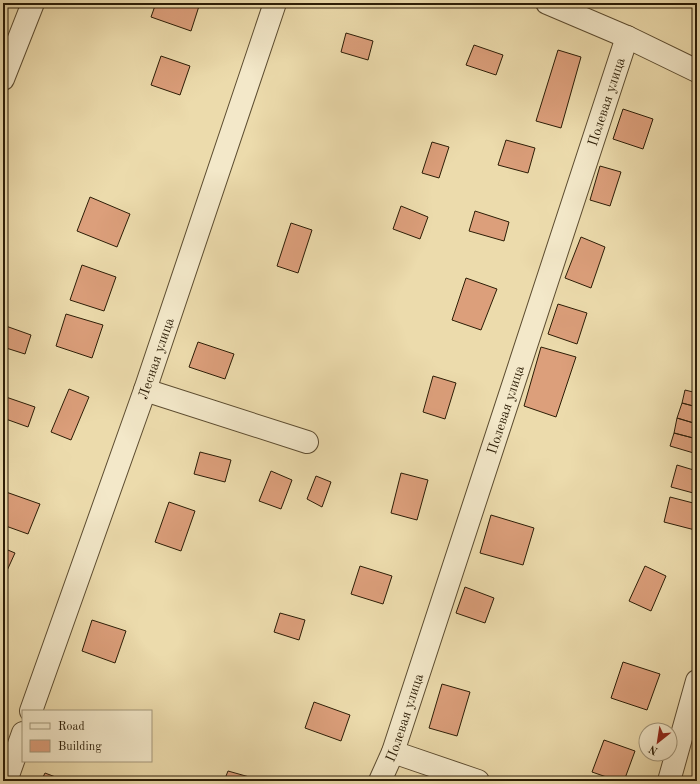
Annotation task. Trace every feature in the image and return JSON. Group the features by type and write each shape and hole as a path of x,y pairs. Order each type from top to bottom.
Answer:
{"street":[{"path":"3,79 33,3"},
{"name":"Лесная улица","path":"31,710 145,390 275,3"},
{"path":"547,3 627,37 697,71"},
{"name":"Полевая улица","path":"380,781 392,752 627,37"},
{"path":"145,390 307,442"},
{"path":"669,781 697,680"},
{"path":"6,781 22,736"},
{"path":"392,752 478,781"}],"building":[{"path":"156,3 200,3 191,31 151,17"},
{"path":"346,33 373,41 368,60 341,52"},
{"path":"474,45 503,55 496,75 466,65"},
{"path":"558,50 581,57 561,128 536,121"},
{"path":"161,56 190,66 180,95 151,85"},
{"path":"623,109 653,119 643,149 613,139"},
{"path":"506,140 535,148 528,173 498,165"},
{"path":"432,142 449,147 439,178 422,173"},
{"path":"600,166 621,172 610,206 590,200"},
{"path":"90,197 130,214 117,247 77,231"},
{"path":"401,206 428,217 420,239 393,229"},
{"path":"475,211 509,222 504,241 469,231"},
{"path":"291,223 312,230 298,273 277,266"},
{"path":"581,237 605,247 591,288 565,278"},
{"path":"82,265 116,277 104,311 70,300"},
{"path":"466,278 497,289 481,330 452,320"},
{"path":"558,304 587,313 577,344 548,334"},
{"path":"66,314 103,325 92,358 56,346"},
{"path":"3,325 31,335 25,354 3,347"},
{"path":"198,342 234,354 225,379 189,367"},
{"path":"541,347 576,357 556,417 524,406"},
{"path":"433,376 456,383 445,419 423,412"},
{"path":"69,389 89,397 71,440 51,432"},
{"path":"685,390 697,393 697,407 682,403"},
{"path":"3,396 35,407 28,427 3,418"},
{"path":"682,403 697,407 697,424 677,418"},
{"path":"677,418 697,424 697,439 674,433"},
{"path":"674,433 697,439 697,454 670,446"},
{"path":"200,452 231,460 225,482 194,474"},
{"path":"677,465 697,471 697,494 671,487"},
{"path":"271,471 292,480 281,509 259,501"},
{"path":"401,473 428,480 417,520 391,513"},
{"path":"316,476 331,482 322,507 307,499"},
{"path":"6,492 40,504 28,534 3,525 3,501"},
{"path":"670,497 697,504 697,521 695,530 664,522"},
{"path":"169,502 195,511 181,551 155,542"},
{"path":"491,515 534,528 523,565 480,553"},
{"path":"3,548 15,553 5,575 3,574"},
{"path":"360,566 392,576 383,604 351,594"},
{"path":"645,566 666,576 651,611 629,601"},
{"path":"465,587 494,598 485,623 456,613"},
{"path":"280,613 305,620 299,640 274,632"},
{"path":"92,620 126,631 115,663 82,651"},
{"path":"623,662 660,674 647,710 611,698"},
{"path":"442,684 470,692 457,736 429,728"},
{"path":"314,702 350,715 341,741 305,728"},
{"path":"604,740 635,751 624,781 618,781 592,772"},
{"path":"228,771 260,780 260,781 224,781"},
{"path":"45,773 66,781 41,781"}]}
